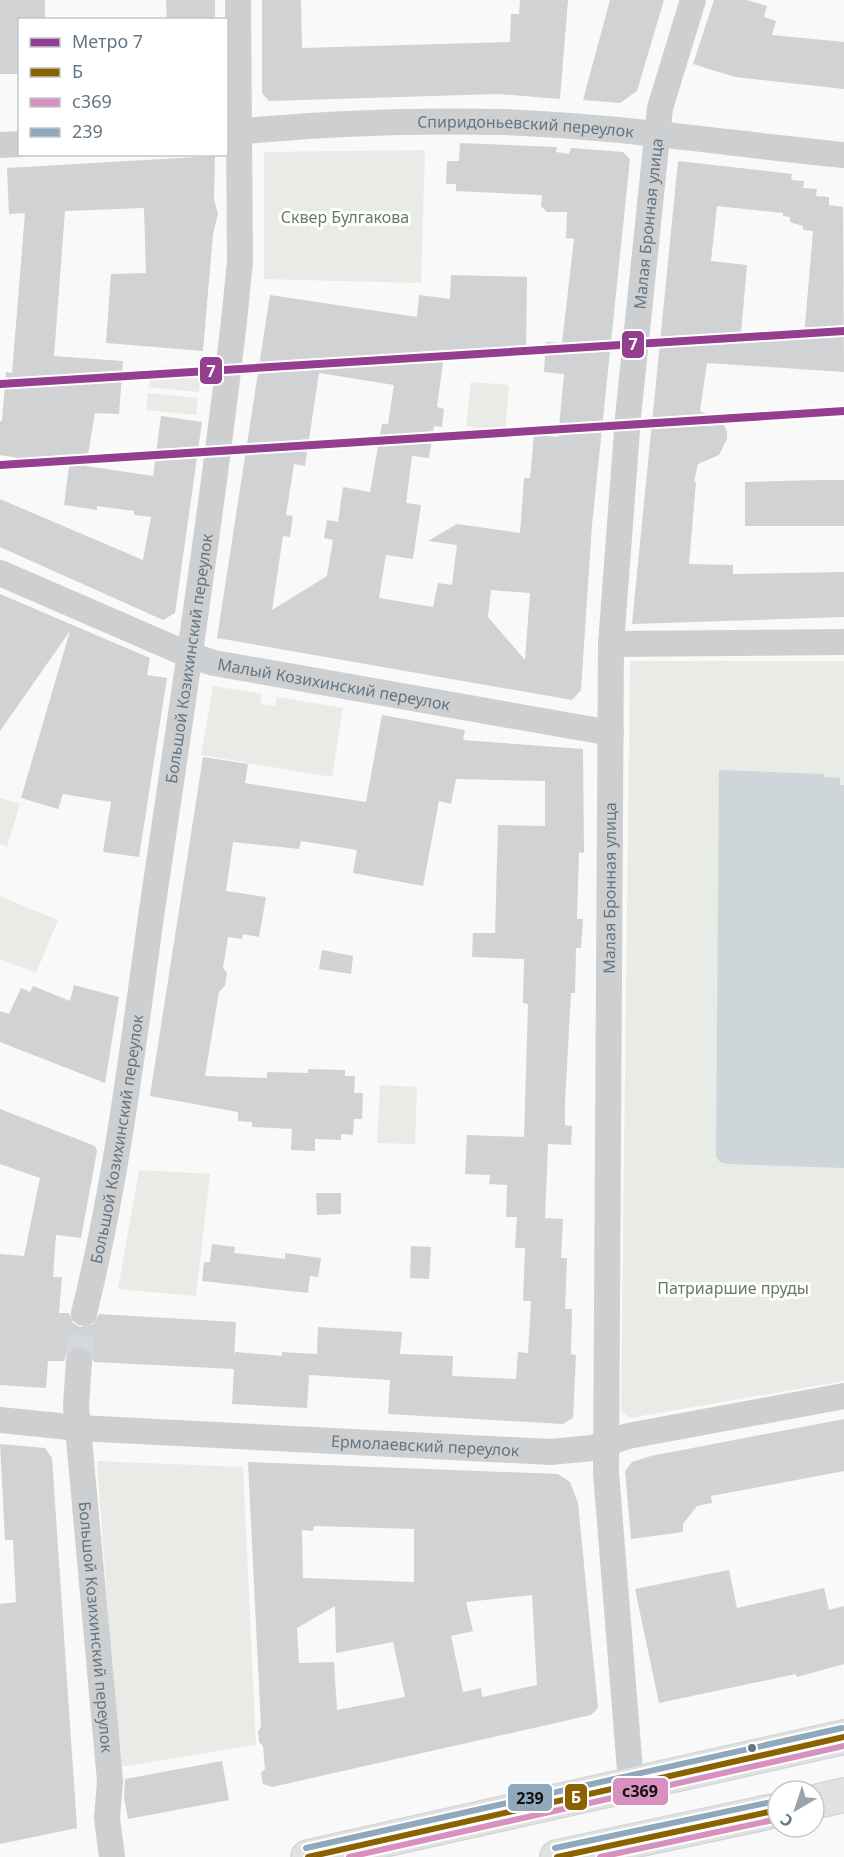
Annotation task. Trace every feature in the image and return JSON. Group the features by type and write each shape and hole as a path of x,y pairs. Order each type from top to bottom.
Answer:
{"main road":[{"path":"308,1857 844,1737"},
{"path":"826,1799 844,1795"},
{"path":"567,1856 766,1813"}],"street":[{"name":"Большой Козихинский переулок","path":"84,1313 103,1236 122,1124 217,460 240,262 233,132 238,0"},
{"name":"Малая Бронная улица","path":"632,1783 606,1473 611,644 628,417 660,108 693,0"},
{"name":"Спиридоньевский переулок","path":"233,132 366,124 505,122 844,155"},
{"path":"0,146 18,144"},
{"name":"Малый Козихинский переулок","path":"0,573 189,655 214,663 611,733"},
{"path":"611,644 844,642"},
{"name":"Большой Козихинский переулок","path":"79,1361 76,1402 110,1781 107,1818 112,1857"},
{"name":"Ермолаевский переулок","path":"0,1420 79,1428 551,1452 592,1448 628,1436 844,1396"}],"green space":[{"name":"Сквер Булгакова","path":"425,150 421,283 264,279 264,152"},
{"path":"162,367 201,371 199,392 148,387 154,371"},
{"path":"471,382 509,385 505,434 466,426"},
{"path":"148,393 198,398 196,415 146,410"},
{"name":"Патриаршие пруды","path":"630,661 844,661 844,1381 630,1418 621,1411"},
{"path":"213,686 262,694 260,704 275,706 277,697 343,708 332,777 201,755"},
{"path":"0,798 20,804 7,847 0,844"},
{"path":"0,896 58,920 36,973 0,959"},
{"path":"380,1085 417,1087 415,1144 377,1143"},
{"path":"139,1170 210,1174 196,1296 118,1289"},
{"path":"97,1461 243,1467 256,1745 119,1767"}],"shaded area":[{"path":"719,770 824,774 824,777 840,778 840,785 844,785 844,1168 728,1164 720,1162 716,1157"}],"building":[{"path":"0,0 45,0 45,18 18,18 18,74 0,74"},
{"path":"166,0 215,0 215,18 167,18"},
{"path":"262,0 301,0 302,48 510,42 511,14 519,14 520,0 568,0 560,99 498,94 269,101 262,93"},
{"path":"610,0 664,0 637,91 620,103 583,100"},
{"path":"714,0 747,0 767,6 764,17 776,21 772,35 844,42 844,89 735,77 693,64"},
{"path":"460,143 557,147 556,152 569,154 571,148 623,152 630,159 592,525 581,690 572,700 217,638 270,295 417,317 419,295 450,299 451,275 527,277 526,357 444,355 437,407 444,409 442,427 434,426 429,458 412,456 406,503 421,505 413,559 386,555 379,598 433,607 438,583 452,585 457,545 428,541 457,524 520,533 524,478 530,478 534,435 558,437 564,374 544,372 546,342 562,343 574,239 566,238 567,212 547,212 541,206 542,195 456,191 456,184 446,184 447,161 459,161","holes":["319,373 394,385 388,424 382,424 370,492 343,487 338,522 327,520 324,538 333,540 327,576 272,610 283,536 290,537 293,516 286,515 294,464 305,466","491,590 530,593 525,660 488,617"]},
{"path":"215,156 214,200 218,214 213,234 203,351 106,343 111,274 146,273 144,208 65,211 54,356 123,361 119,414 95,413 86,466 153,476 161,416 202,422 175,613 163,620 0,547 0,499 143,560 151,517 134,515 134,511 97,506 97,510 64,505 69,466 0,455 0,421 2,421 6,372 12,373 25,213 9,214 7,168"},
{"path":"678,161 792,174 791,180 804,181 803,188 817,189 816,196 829,197 829,205 843,207 844,372 707,363 700,411 721,421 727,431 727,439 719,455 698,464 694,482 696,482 689,564 733,565 733,574 844,572 844,617 632,624","holes":["717,206 783,213 783,216 790,217 790,222 803,226 803,230 813,231 804,337 741,333 747,265 711,261"]},
{"path":"844,480 844,526 745,526 745,482"},
{"path":"0,594 150,658 147,675 167,678 139,857 103,852 111,802 63,794 58,809 21,798 70,631 0,731"},
{"path":"382,715 465,730 463,740 583,749 584,853 579,852 577,919 583,919 581,948 576,948 575,993 571,993 565,1103 565,1125 572,1126 571,1145 548,1144 545,1218 563,1219 561,1258 567,1258 565,1309 572,1309 571,1354 576,1355 573,1418 563,1424 388,1414 390,1380 309,1375 307,1408 232,1404 234,1369 94,1362 88,1349 79,1346 67,1352 64,1361 48,1361 46,1388 0,1385 0,1254 24,1256 40,1178 0,1164 0,1109 95,1146 97,1151 81,1238 56,1235 53,1277 62,1277 59,1313 69,1313 73,1323 80,1327 94,1324 99,1314 236,1322 234,1358 235,1352 282,1356 282,1352 317,1354 318,1327 402,1332 400,1354 453,1356 452,1376 516,1379 518,1352 528,1353 531,1301 523,1301 525,1248 515,1248 517,1217 506,1217 507,1185 489,1184 490,1175 465,1174 467,1135 524,1137 528,1004 523,1003 524,959 472,957 473,933 495,933 498,825 545,826 545,781 456,779 451,804 439,801 423,886 353,873 357,850 301,841 299,849 233,842 226,891 266,897 259,937 243,934 242,939 228,937 223,968 227,973 225,986 219,992 205,1076 267,1078 267,1072 308,1073 308,1069 345,1070 345,1076 355,1076 354,1093 363,1093 362,1119 354,1119 353,1135 341,1134 341,1140 315,1139 315,1151 291,1150 292,1129 252,1127 252,1122 238,1121 238,1112 150,1096 203,757 248,764 245,783 366,802"},
{"path":"322,950 353,956 351,974 319,969"},
{"path":"74,985 119,997 105,1083 0,1042 0,1011 9,1014 21,988 30,992 33,986 70,1001"},
{"path":"316,1193 341,1193 341,1214 317,1215"},
{"path":"212,1244 235,1247 234,1253 285,1259 285,1253 321,1258 318,1277 310,1276 308,1293 202,1281 204,1262 210,1262"},
{"path":"411,1246 431,1247 429,1279 410,1278"},
{"path":"844,1419 844,1471 711,1496 712,1503 697,1506 683,1524 683,1532 631,1539 625,1471 632,1462 651,1456"},
{"path":"0,1444 45,1448 52,1458 77,1828 0,1844 0,1604 16,1602 13,1540 5,1540"},
{"path":"248,1462 558,1474 570,1482 578,1503 598,1708 591,1715 272,1787 263,1784 261,1773 265,1769 263,1746 259,1742 258,1731 261,1727","holes":["314,1526 414,1529 414,1582 303,1578 302,1530 313,1531","532,1595 537,1685 482,1697 481,1688 463,1692 451,1636 473,1631 466,1602","335,1606 336,1653 393,1642 405,1697 337,1710 334,1662 299,1663 297,1628"]},
{"path":"729,1570 737,1608 824,1588 829,1610 844,1606 844,1664 797,1677 796,1674 659,1703 635,1589"},
{"path":"222,1761 229,1800 128,1819 124,1798 125,1779"}],"tunnel":[{"path":"79,1361 84,1313"}],"metro line":[{"name":"7","path":"0,384 844,331"},
{"name":"7","path":"0,465 844,411"}],"transit line":[{"name":"239","path":"306,1848 842,1728"},
{"name":"Б","path":"308,1857 844,1737"},
{"name":"с369","path":"349,1857 844,1746"},
{"name":"239","path":"555,1848 766,1803"},
{"name":"Б","path":"557,1857 766,1813"},
{"name":"с369","path":"600,1857 766,1822"}]}
